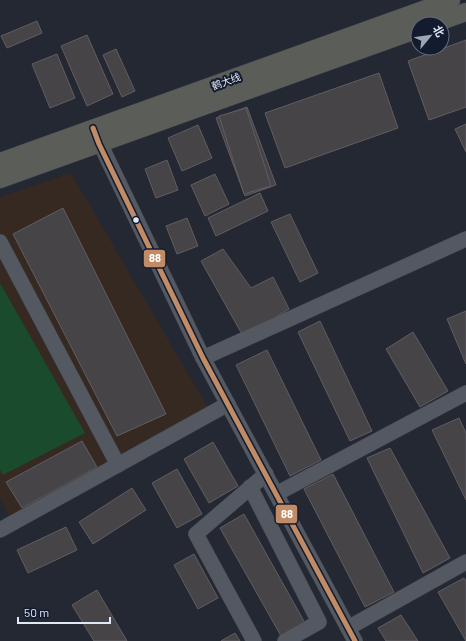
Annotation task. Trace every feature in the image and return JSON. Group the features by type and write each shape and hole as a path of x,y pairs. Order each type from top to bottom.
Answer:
{"main road":[{"name":"鹤大线","path":"0,179 96,136 451,0"},
{"path":"450,18 466,12"},
{"name":"鹤大线","path":"0,162 96,136 410,32"}],"street":[{"path":"96,136 204,358 351,635 466,562"},
{"path":"204,358 466,239"},
{"path":"0,242 118,465"},
{"path":"276,494 466,393"},
{"path":"0,530 228,404"},
{"path":"254,641 196,534 266,474"},
{"path":"250,487 319,622 285,641"}],"shaded area":[{"path":"71,173 208,408 10,518 0,498 0,197"}],"green space":[{"path":"0,283 85,433 3,475 0,470"}],"building":[{"path":"37,21 42,33 7,48 1,36"},
{"path":"87,35 113,94 87,106 61,46"},
{"path":"466,40 466,107 429,120 408,61 422,56 450,56 450,46"},
{"path":"116,49 135,91 122,97 103,55"},
{"path":"57,54 75,98 50,108 32,64"},
{"path":"379,73 398,128 285,168 265,113"},
{"path":"247,107 276,185 245,196 216,118"},
{"path":"246,108 271,186 244,194 219,116"},
{"path":"466,124 466,152 455,129"},
{"path":"198,125 212,158 182,171 168,138"},
{"path":"167,160 178,190 156,198 145,169"},
{"path":"215,174 229,204 205,216 191,185"},
{"path":"260,193 268,211 216,236 208,218"},
{"path":"63,208 166,414 117,436 13,234"},
{"path":"290,214 318,273 300,282 271,222"},
{"path":"187,218 198,246 177,254 166,226"},
{"path":"223,249 251,288 273,277 289,309 243,336 201,261"},
{"path":"466,311 466,364 447,319"},
{"path":"320,321 372,431 350,441 298,332"},
{"path":"413,332 448,391 420,407 386,349"},
{"path":"267,350 321,460 290,476 236,365"},
{"path":"459,418 466,433 466,500 432,430"},
{"path":"82,441 97,467 22,508 6,482"},
{"path":"213,442 238,486 209,503 184,459"},
{"path":"390,448 450,558 423,573 367,458"},
{"path":"177,469 202,514 177,528 152,483"},
{"path":"333,474 394,592 365,607 304,489"},
{"path":"132,488 146,510 93,544 79,522"},
{"path":"244,514 305,623 281,636 220,528"},
{"path":"66,527 77,550 28,573 17,550"},
{"path":"194,554 218,598 198,609 174,565"},
{"path":"464,578 466,581 466,641 438,592"},
{"path":"97,590 127,641 94,641 72,605"},
{"path":"401,615 418,641 386,641 378,628"},
{"path":"235,633 240,641 221,641"}],"transit line":[{"name":"88","path":"93,128 99,144 203,358 355,641"}]}
